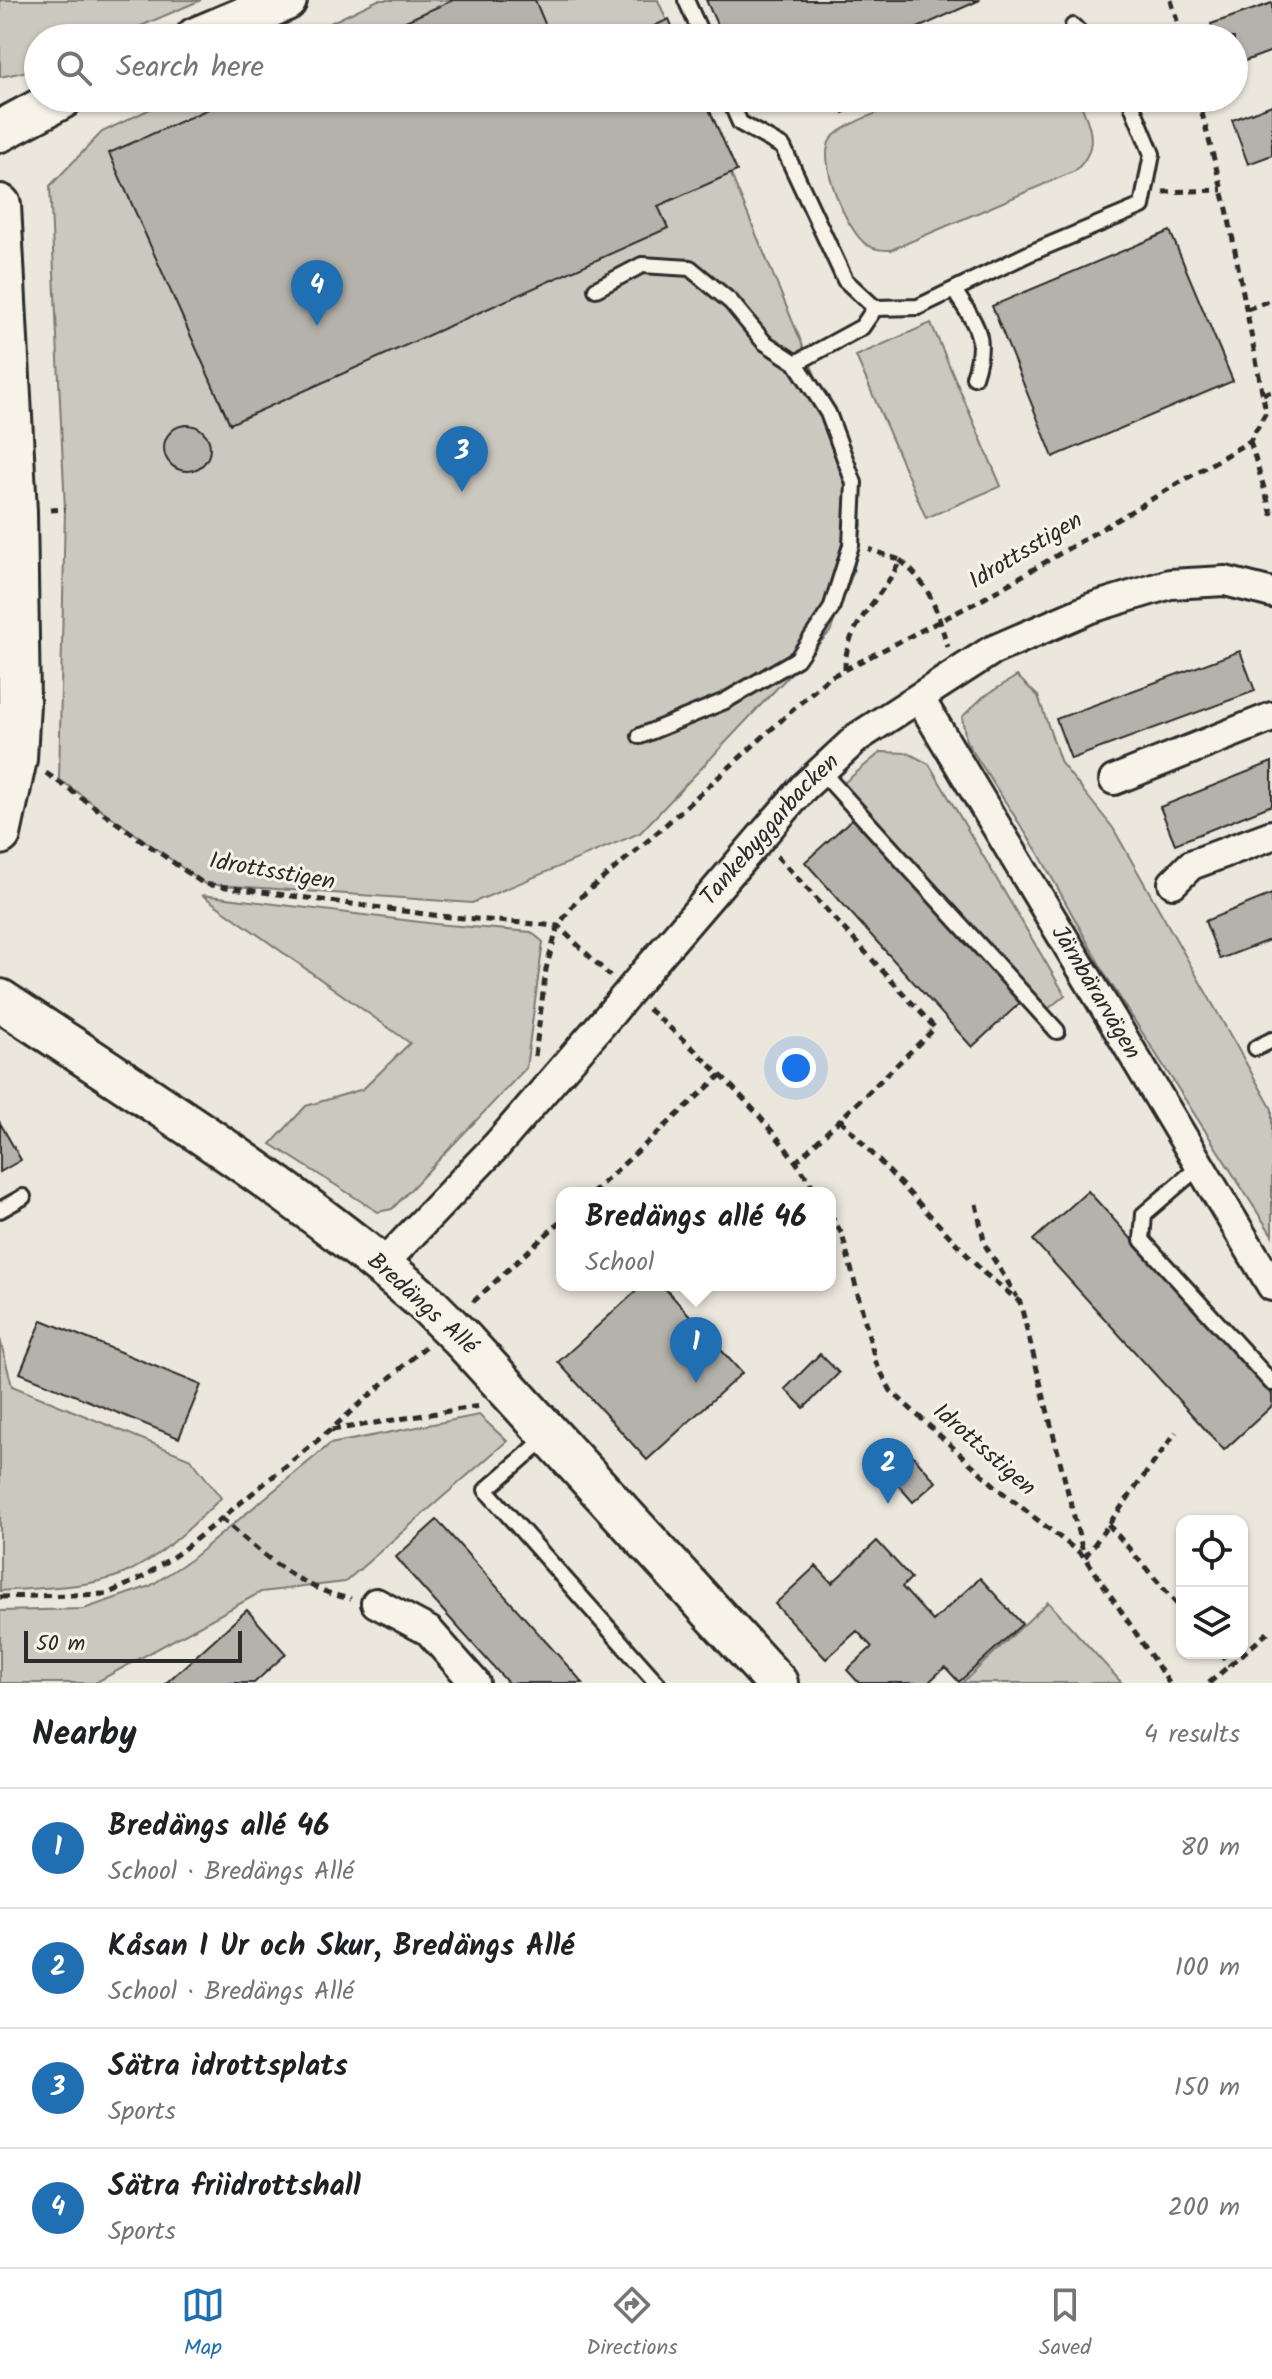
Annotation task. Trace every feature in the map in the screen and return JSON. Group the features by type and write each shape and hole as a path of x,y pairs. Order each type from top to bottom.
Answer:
{"street":[{"path":"229,24 286,0"},
{"path":"0,131 36,112"},
{"path":"0,205 16,512 19,703 8,758 0,834"},
{"name":"Tankebyggarbacken","path":"382,1265 542,1093 616,999 646,971 760,838 821,771 858,737 991,651 1104,604 1170,584 1225,581 1272,593"},
{"name":"Järnbärarvägen","path":"920,699 1272,1286"},
{"path":"1114,780 1272,717"},
{"path":"1173,883 1191,865 1272,835"},
{"name":"Bredängs Allé","path":"0,1000 258,1171 382,1265 427,1304 520,1399 777,1683"},
{"path":"376,1603 429,1631 475,1683"}],"lane":[{"path":"686,0 697,24"},
{"path":"735,112 740,123 783,147 845,280 875,308 918,307 1030,253 1142,206 1152,154 1135,112"},
{"path":"596,289 642,265 690,268 731,302 764,342 796,363 828,413 854,483 851,545 831,609 797,659 725,701 640,736"},
{"path":"954,290 976,325 983,351 974,377"},
{"path":"796,363 862,327 875,308"},
{"path":"821,771 919,883 1057,1031"},
{"path":"1256,1048 1272,1040"},
{"path":"1201,1165 1144,1214 1142,1240 1272,1383"},
{"path":"0,1210 23,1197"},
{"path":"551,1433 486,1490 657,1683"}],"path":[{"path":"1171,0 1178,24"},
{"path":"1202,112 1222,190 1263,394 1266,412 1250,441 1272,515"},
{"path":"1144,191 1184,194 1222,190"},
{"path":"1247,310 1272,300"},
{"path":"1263,394 1272,391"},
{"name":"Idrottsstigen","path":"8,758 58,779 204,884 440,916 558,926 577,900 828,678 940,622 1250,441"},
{"path":"851,545 900,560 918,575 935,599 940,622"},
{"path":"845,670 844,649 861,617 900,560"},
{"path":"760,838 935,1028 797,1161"},
{"path":"558,926 616,999"},
{"path":"542,1093 533,1069 546,969 558,926"},
{"path":"645,1006 721,1075 797,1161 813,1187"},
{"path":"599,1187 721,1075"},
{"path":"840,1119 984,1273 1020,1302"},
{"path":"976,1204 985,1245 1020,1302 1085,1557"},
{"name":"Idrottsstigen","path":"836,1224 842,1234 876,1363 891,1391 1003,1493 1085,1557 1169,1683"},
{"path":"0,1597 107,1594 155,1569 452,1331 556,1226"},
{"path":"329,1431 520,1399"},
{"path":"1085,1557 1176,1432"},
{"path":"221,1518 293,1576 336,1596 376,1603"},
{"path":"1108,1524 1176,1603"},
{"path":"1209,1683 1272,1629"},
{"path":"1224,1659 1230,1665"}],"shaded area":[{"path":"0,0 201,0 145,24 24,24 24,72 0,77"},
{"path":"378,0 658,0 668,24 328,24"},
{"path":"144,112 705,112 857,475 862,525 853,573 830,632 640,833 472,903 205,884 59,779 65,509 50,186 102,132"},
{"path":"880,112 1083,112 1091,145 1075,171 891,250 882,250 867,245 851,226 836,195 827,162 831,139"},
{"path":"931,323 1001,486 926,518 856,356"},
{"path":"1017,676 1038,696 1061,763 1113,828 1272,1109 1272,1235 1106,976 1039,854 966,741 962,717 983,697"},
{"path":"881,752 908,753 929,764 1065,995 1042,1014 839,787"},
{"path":"202,895 436,924 531,932 543,942 526,1068 392,1209 378,1212 271,1144 306,1106 363,1089 410,1043"},
{"path":"0,1339 12,1386 191,1459 221,1498 163,1550 123,1574 78,1585 0,1591"},
{"path":"479,1415 507,1441 345,1582 261,1592 95,1683 0,1683 0,1611 84,1609 150,1586 190,1560 330,1444"},
{"path":"1048,1602 1122,1683 962,1683"}],"building":[{"path":"453,0 535,0 545,24 399,24"},
{"path":"706,0 980,0 927,24 717,24"},
{"path":"1272,3 1272,51 1248,60 1248,24 1211,24"},
{"path":"1272,105 1272,155 1248,164 1232,120"},
{"path":"201,112 710,112 737,171 658,206 668,228 230,424 109,153"},
{"path":"1170,231 1233,381 1053,457 992,306"},
{"path":"187,425 203,432 210,448 203,464 187,471 171,464 164,448 171,432"},
{"path":"1240,651 1255,691 1071,759 1056,719"},
{"path":"1272,762 1272,805 1175,844 1160,807"},
{"path":"853,818 1020,1003 972,1047 805,862"},
{"path":"1272,894 1272,939 1220,959 1205,921"},
{"path":"0,1123 21,1160 0,1172"},
{"path":"1088,1191 1272,1394 1272,1406 1224,1450 1033,1240"},
{"path":"636,1291 667,1291 742,1373 647,1460 558,1362"},
{"path":"42,1320 201,1385 179,1438 20,1373"},
{"path":"820,1354 839,1373 804,1408 785,1389"},
{"path":"902,1443 936,1482 913,1502 879,1463"},
{"path":"437,1520 583,1683 508,1683 420,1585 396,1557"},
{"path":"877,1541 911,1578 902,1587 933,1621 980,1578 1022,1624 959,1682 945,1667 928,1683 859,1683 847,1670 872,1647 857,1631 826,1659 775,1604 816,1566 832,1583"},
{"path":"247,1610 286,1654 254,1683 166,1683"}],"place":[{"name":"Sätra friidrottshall","path":"317,326"},
{"name":"Sätra idrottsplats","path":"462,492"},
{"name":"Bredängs allé 46","path":"696,1383"},
{"name":"Kåsan I Ur och Skur, Bredängs Allé","path":"888,1504"}]}
